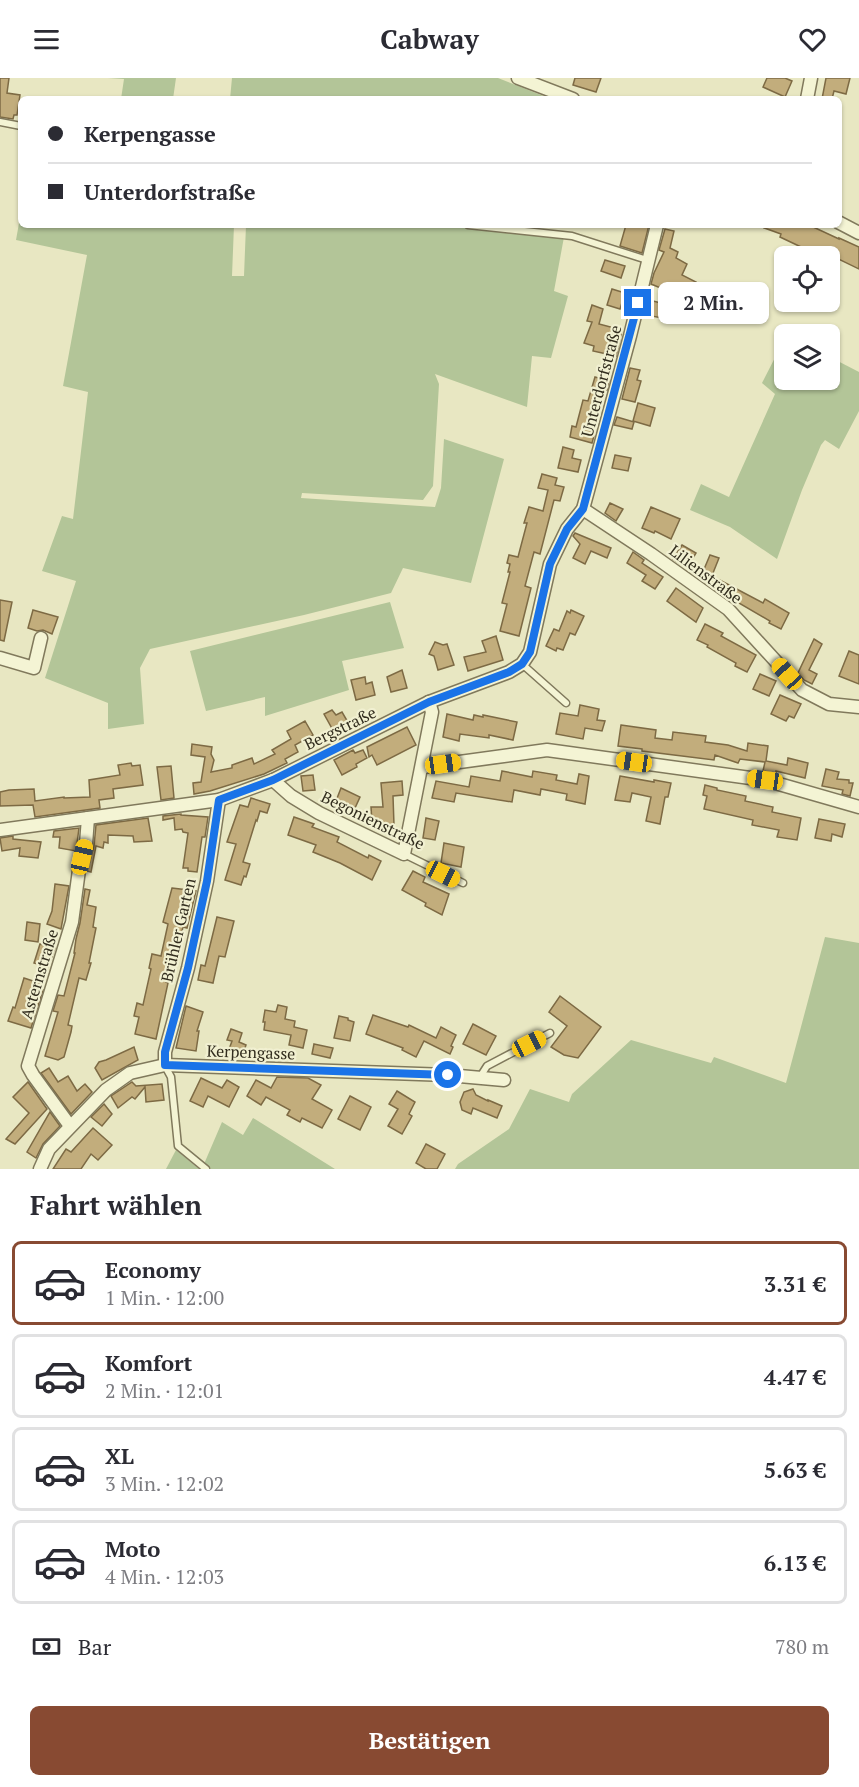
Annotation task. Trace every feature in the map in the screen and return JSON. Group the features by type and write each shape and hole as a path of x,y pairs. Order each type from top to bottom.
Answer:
{"street":[{"path":"518,78 565,96"},
{"path":"808,96 812,78"},
{"path":"842,224 859,233"},
{"name":"Unterdorfstraße","path":"583,509 630,336 656,228"},
{"path":"522,664 530,652 550,564 567,529 583,509"},
{"name":"Lilienstraße","path":"583,509 728,609 802,690 829,704 859,707"},
{"path":"0,658 34,668 41,638"},
{"name":"Bergstraße","path":"0,830 219,800 273,780 429,702 509,672 522,664"},
{"path":"404,854 423,767 432,712 429,702"},
{"path":"423,767 546,750 765,780 859,807"},
{"name":"Begonienstraße","path":"273,780 291,796 319,813 404,854"},
{"name":"Brühler Garten","path":"165,1065 165,1052 188,968 207,881 219,800"},
{"name":"Asternstraße","path":"70,1126 28,1066 72,922 79,870 86,844 88,818"},
{"name":"Kerpengasse","path":"40,1169 49,1149 106,1090 130,1073 165,1065 448,1075 504,1080"}],"lane":[{"path":"0,122 18,125"},
{"path":"496,228 572,236 648,260"},
{"path":"522,664 566,703"},
{"name":"Begonienstraße","path":"404,854 463,883"},
{"path":"480,1078 487,1066 550,1034"},
{"path":"165,1065 171,1077 178,1146 206,1169"}],"green space":[{"path":"108,78 176,78 173,96 121,96 124,79"},
{"path":"232,78 498,78 543,96 230,96"},
{"path":"18,228 234,228 232,276 244,276 246,228 522,228 521,234 564,237 554,291 568,296 551,358 532,356 527,407 435,374 439,384 433,486 423,500 302,493 301,498 435,507 441,488 444,439 504,459 471,583 403,568 391,593 150,649 140,668 144,724 108,729 108,703 45,678 76,581 42,571 62,516 73,519 88,392 63,386 87,255 16,240"},
{"path":"774,360 774,390 840,390 840,362 859,372 859,411 839,449 825,440 821,445 777,559 730,527 690,510 701,484 729,497 775,394 762,383"},
{"path":"390,602 404,648 342,661 349,690 265,716 265,697 206,711 190,651"},
{"path":"825,937 859,943 859,1169 455,1169 458,1164 509,1129 530,1089 569,1102 572,1094 631,1040 711,1063 714,1057 786,1083"},
{"path":"253,1118 335,1169 211,1169 204,1164 222,1122 243,1135"},
{"path":"176,1150 199,1169 166,1169"}],"building":[{"path":"0,78 9,78 7,93 20,95 18,96 17,115 14,115 13,119 0,117"},
{"path":"575,78 601,78 596,92 573,85"},
{"path":"767,78 785,78 792,81 785,96 763,87"},
{"path":"826,78 850,78 846,94 834,91 833,96 823,96"},
{"path":"625,228 648,228 642,253 620,246"},
{"path":"764,228 815,228 859,247 859,269 840,260 840,246 799,246 780,237 781,234"},
{"path":"665,229 674,231 670,248 678,252 676,258 687,264 682,275 696,282 687,299 651,284 664,252 659,250"},
{"path":"605,260 625,266 621,278 601,271"},
{"path":"612,289 625,293 620,309 607,305"},
{"path":"649,300 665,304 662,318 646,315"},
{"path":"592,305 603,309 599,324 622,330 616,356 593,351 594,346 584,343 592,322 587,321"},
{"path":"630,368 640,370 637,380 641,381 635,402 622,399"},
{"path":"595,377 609,381 607,390 602,389 591,431 595,432 592,443 570,437 572,426 576,427 583,400 588,401"},
{"path":"638,403 655,408 650,426 633,421"},
{"path":"617,417 634,422 632,429 614,425"},
{"path":"563,447 574,450 572,458 581,460 578,472 558,468"},
{"path":"615,455 631,458 628,471 612,468"},
{"path":"542,474 557,478 555,485 564,487 560,501 554,500 540,554 534,552 525,586 531,588 519,636 500,631 507,604 502,603 510,572 508,572 510,564 507,563 509,555 518,557 529,507 543,511 548,490 538,488"},
{"path":"610,503 623,509 616,521 605,513"},
{"path":"651,507 680,519 671,539 655,531 654,533 642,528"},
{"path":"575,533 611,548 607,558 591,551 585,564 573,558 580,544 573,536"},
{"path":"682,545 696,553 687,568 673,559"},
{"path":"633,552 644,560 642,563 663,577 655,589 642,581 646,575 627,563"},
{"path":"710,555 719,558 711,578 702,574"},
{"path":"712,576 763,603 765,599 789,613 781,629 708,585"},
{"path":"676,588 703,608 696,622 667,601"},
{"path":"0,600 12,602 4,641 0,640"},
{"path":"33,610 58,617 52,634 28,628"},
{"path":"571,610 584,616 575,635 570,633 563,650 557,648 556,651 546,646 554,629 559,631 567,611 570,613"},
{"path":"705,624 723,633 721,636 756,655 747,672 697,640"},
{"path":"496,636 503,660 468,671 464,657 486,652 482,641"},
{"path":"814,639 822,644 809,670 817,674 812,684 798,673"},
{"path":"435,642 447,644 454,665 438,670 434,656 429,654"},
{"path":"849,651 859,655 859,684 839,676"},
{"path":"402,670 407,688 391,692 387,677"},
{"path":"760,674 776,681 769,696 753,689"},
{"path":"365,677 366,684 372,682 375,695 356,700 351,680"},
{"path":"780,695 801,704 794,718 789,716 786,721 771,714"},
{"path":"580,705 599,709 597,720 605,721 602,731 585,728 583,739 556,734 560,713 578,716"},
{"path":"332,710 336,715 342,712 349,724 334,732 324,714"},
{"path":"447,714 473,720 474,715 483,717 483,715 517,722 513,740 489,735 489,738 460,734 459,741 443,737"},
{"path":"305,721 313,735 295,745 298,752 285,759 287,763 264,774 194,794 193,783 201,782 205,757 191,755 192,744 212,747 211,754 214,760 211,772 232,768 232,765 252,758 254,764 275,754 272,750 291,739 287,731"},
{"path":"621,725 656,730 655,738 672,740 673,732 706,736 705,742 728,745 747,751 748,743 768,746 766,761 787,765 788,758 808,763 805,778 776,771 776,774 763,771 765,762 740,759 738,763 715,755 714,760 618,746"},
{"path":"407,727 416,745 377,765 372,755 369,757 367,747"},
{"path":"353,750 355,753 363,750 367,758 356,764 357,767 342,775 334,760"},
{"path":"131,763 132,766 140,765 143,785 113,789 114,798 99,800 100,808 35,817 33,805 0,806 0,792 9,790 34,789 35,801 64,797 90,797 89,780 120,775 118,765"},
{"path":"171,766 174,798 161,800 157,767"},
{"path":"826,769 839,772 837,779 849,780 849,783 853,783 850,796 842,794 843,790 822,786"},
{"path":"502,771 532,777 533,771 557,775 556,780 577,784 579,774 589,776 585,804 566,800 567,794 541,789 540,795 514,790 512,802 456,793 454,802 432,798 436,781 469,787 471,776 500,781"},
{"path":"313,775 315,790 303,791 301,776"},
{"path":"620,776 671,783 668,797 665,797 660,824 646,821 651,797 632,793 630,802 615,800"},
{"path":"402,781 403,795 393,796 394,825 372,822 371,807 383,807 381,783"},
{"path":"705,785 746,796 745,801 773,807 772,812 801,818 797,840 777,837 779,830 752,825 753,820 704,809 707,796 703,795"},
{"path":"341,788 360,797 350,813 334,806"},
{"path":"251,798 270,804 267,813 260,811 256,820 243,862 250,864 241,885 225,880 236,844 227,842 240,805 248,807"},
{"path":"181,814 208,817 205,837 202,837 197,872 183,868 188,833 183,832 182,829 175,830 174,818 163,820 163,816"},
{"path":"294,817 314,824 312,827 339,837 337,842 368,858 369,855 381,861 372,880 313,852 316,845 288,835"},
{"path":"148,818 152,841 134,842 133,836 108,835 108,843 104,842 103,848 96,846 91,872 87,871 94,846 96,825"},
{"path":"426,818 439,821 435,840 423,838"},
{"path":"819,819 845,824 842,837 832,834 831,841 815,838"},
{"path":"79,828 76,851 59,848 60,837 53,837 54,831"},
{"path":"13,836 13,839 41,842 38,858 19,856 20,848 2,851 0,838"},
{"path":"444,843 464,847 461,867 441,863"},
{"path":"413,871 425,877 423,882 449,894 442,915 402,890"},
{"path":"55,884 69,886 61,929 47,924 52,911"},
{"path":"172,888 196,891 187,928 183,927 178,947 173,946 156,1039 135,1034 139,1017 134,1016 137,1003 143,1005 152,954 161,956 168,924 163,922"},
{"path":"85,889 90,890 87,905 96,907 93,927 96,928 89,963 91,963 86,980 79,978 68,1025 72,1026 71,1032 64,1057 58,1060 45,1056 58,1012 53,1011 58,995 64,996 75,953"},
{"path":"217,917 234,921 225,957 219,956 213,983 198,980 201,965 205,966"},
{"path":"27,922 40,924 38,942 25,940"},
{"path":"40,944 55,948 48,967 34,963"},
{"path":"24,978 42,984 40,989 43,990 31,1028 8,1021 13,1007 15,1008"},
{"path":"560,996 601,1027 578,1058 564,1055 551,1047 567,1026 549,1012"},
{"path":"278,1005 287,1007 285,1019 295,1021 294,1027 307,1030 303,1048 289,1045 291,1035 264,1030 265,1010 276,1012"},
{"path":"186,1006 203,1012 197,1031 199,1031 196,1051 176,1048"},
{"path":"373,1015 408,1027 409,1025 436,1038 441,1027 456,1035 450,1054 424,1041 416,1057 402,1050 403,1048 366,1034"},
{"path":"339,1016 354,1022 350,1041 334,1038"},
{"path":"473,1024 496,1036 486,1055 463,1044"},
{"path":"231,1029 242,1033 239,1042 246,1045 242,1057 228,1052 232,1041 227,1040"},
{"path":"314,1044 333,1048 330,1058 312,1054"},
{"path":"134,1047 138,1060 102,1080 95,1068 99,1062"},
{"path":"49,1068 58,1082 68,1076 77,1091 85,1084 92,1092 71,1114 41,1073"},
{"path":"277,1077 308,1078 321,1085 312,1099 332,1110 322,1128 302,1118 300,1122 287,1115 290,1110 266,1097 261,1105 247,1096 256,1080 271,1088"},
{"path":"201,1078 222,1088 227,1080 239,1087 229,1107 208,1096 203,1107 190,1101"},
{"path":"28,1082 47,1109 15,1144 6,1139 29,1113 13,1097"},
{"path":"132,1082 136,1086 162,1084 164,1100 146,1102 145,1087 135,1099 132,1097 118,1108 111,1096"},
{"path":"473,1089 476,1095 502,1106 497,1118 473,1108 471,1114 462,1110 460,1102 464,1092"},
{"path":"397,1091 415,1102 409,1114 412,1116 402,1134 388,1126 398,1109 389,1104"},
{"path":"350,1096 371,1107 360,1130 338,1119"},
{"path":"104,1104 112,1114 102,1126 91,1117"},
{"path":"50,1112 60,1126 43,1144 36,1158 27,1152"},
{"path":"93,1128 112,1145 98,1160 91,1154 81,1169 53,1169 66,1149 71,1152"},
{"path":"426,1144 445,1154 437,1169 426,1169 416,1163"}],"route":[{"path":"448,1075 165,1065 165,1052 188,968 207,881 219,800 273,780 429,702 509,672 522,664 530,652 550,564 567,529 583,509 638,303"}]}
